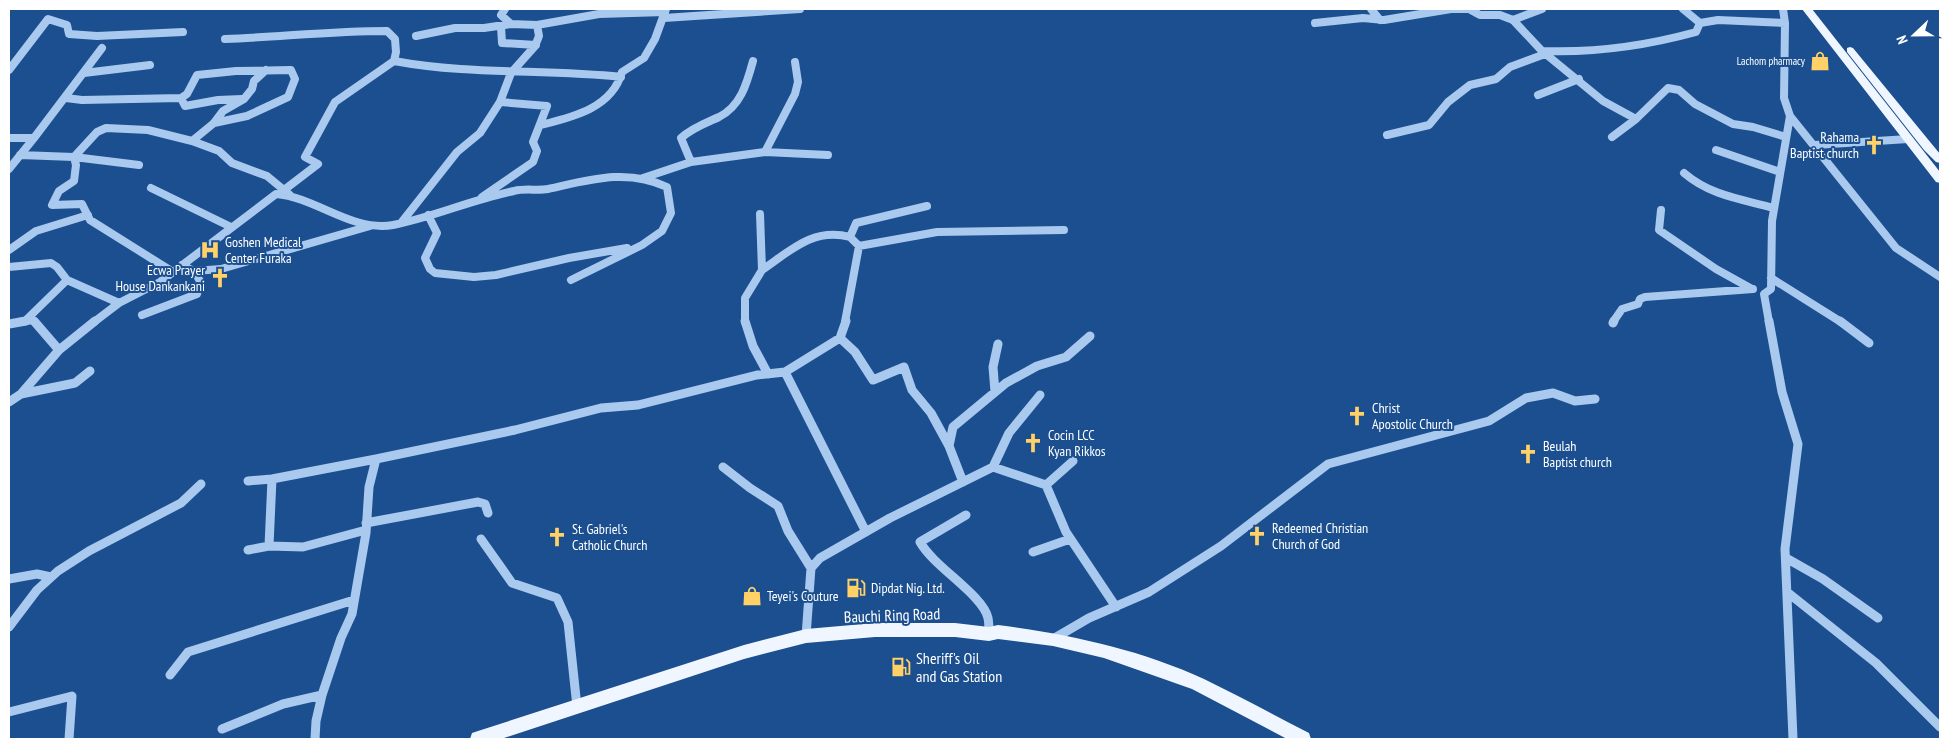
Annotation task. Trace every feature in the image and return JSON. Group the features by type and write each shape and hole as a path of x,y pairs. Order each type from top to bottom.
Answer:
{"main road":[{"path":"1807,9 1940,178"},
{"path":"1816,9 1928,148 1940,160"},
{"name":"Bauchi Ring Road","path":"478,739 688,670 806,636 875,630 955,630 989,634 998,632 1053,639 1113,654 1197,684 1303,739"}],"street":[{"path":"505,9 501,15 511,24"},
{"path":"574,18 576,9"},
{"path":"1371,9 1380,20"},
{"path":"1315,23 1363,18 1380,20 1453,9 1469,9 1480,15 1500,15"},
{"path":"1491,9 1500,15 1514,20 1544,52 1602,100 1636,119"},
{"path":"1514,20 1542,9"},
{"path":"1683,9 1700,23 1718,20 1785,23"},
{"path":"1783,9 1785,23 1784,98 1790,116 1896,248 1940,278"},
{"path":"416,36 455,28 484,28 511,24 537,25 599,14 750,13 800,10"},
{"path":"541,125 578,116 603,100 618,86 622,72 644,58 655,39 665,13"},
{"path":"9,70 48,19 67,25 69,34 97,36 183,32"},
{"path":"1387,136 1429,125 1448,102 1470,85 1496,79 1510,67 1544,52 1582,53 1628,49 1696,32 1700,23"},
{"path":"400,223 457,152 480,133 500,102 511,73 536,45 539,36 537,25"},
{"path":"501,26 502,43 536,45"},
{"path":"9,402 22,394 59,350 119,303 160,282 276,194 287,192 318,164 305,157 335,102 394,61 396,52 395,39 387,31 348,31 296,36 225,39"},
{"path":"9,169 66,98 102,48"},
{"path":"394,61 415,66 511,73 597,74 621,77"},
{"path":"691,162 681,138 688,131 726,114 735,106 748,80 753,61"},
{"path":"765,152 795,94 798,82 795,62"},
{"path":"84,72 150,65"},
{"path":"192,141 214,123 223,111 244,98 252,89 254,81 266,70"},
{"path":"66,98 82,100 180,98 186,94 197,75 236,71 291,70 295,79 288,97 247,116 214,123"},
{"path":"1538,95 1578,79"},
{"path":"1612,137 1636,119 1668,88 1673,88 1679,90 1695,104 1733,124 1753,127 1786,137"},
{"path":"180,98 185,106 218,100 244,98"},
{"path":"476,201 533,162 537,151 533,142 548,106 500,102"},
{"path":"1764,294 1772,289 1774,208 1790,116"},
{"path":"74,157 97,132 106,128 148,130 219,150 232,164 267,176 287,192 360,223 391,225 516,190 533,192 548,190 599,178 630,176 657,182 667,187 671,213 662,231 642,245 571,280"},
{"path":"9,138 34,138"},
{"path":"1815,145 1908,139"},
{"path":"1716,150 1780,172"},
{"path":"641,178 691,162 765,152 828,155"},
{"path":"20,156 74,157 139,165"},
{"path":"74,157 76,165 74,181 59,191 52,205 82,204 90,220 174,272"},
{"path":"1684,173 1698,185 1714,192 1774,208"},
{"path":"151,188 231,228"},
{"path":"850,238 856,223 927,206"},
{"path":"1661,210 1659,230 1704,263 1732,280 1764,294"},
{"path":"760,214 762,270"},
{"path":"9,250 23,237 48,225 88,215"},
{"path":"428,215 437,233 425,258 430,269 435,273 474,278 496,276 543,266 569,258 642,245"},
{"path":"182,265 194,271 221,269 375,224"},
{"path":"859,246 937,232 1064,230"},
{"path":"768,374 753,346 745,322 745,298 762,270 810,238 824,233 850,238 859,246"},
{"path":"248,481 272,479 376,460 515,430 601,408 638,405 686,392 785,372 840,338 844,330 859,246"},
{"path":"9,267 51,263 57,267 67,280 119,303"},
{"path":"142,314 197,294 200,281 194,271"},
{"path":"1771,278 1829,313 1870,343"},
{"path":"25,321 67,280"},
{"path":"1613,323 1617,313 1624,306 1638,304 1640,299 1645,297 1753,289"},
{"path":"1764,294 1782,392 1798,444 1785,549 1793,739"},
{"path":"9,324 33,320 59,350"},
{"path":"949,446 953,428 1006,383 1038,366 1066,357 1090,336"},
{"path":"840,338 855,352 873,380 904,367 912,390 932,413 949,446 963,482"},
{"path":"995,392 994,367 998,344"},
{"path":"22,394 75,383 90,371"},
{"path":"785,372 866,532"},
{"path":"1053,639 1089,618 1149,592 1221,546 1328,464 1489,421 1526,398 1553,393 1575,401 1595,399"},
{"path":"811,568 820,558 866,532 994,467 1009,433 1040,395"},
{"path":"316,739 316,721 322,695 341,638 352,614 366,526 369,487 376,460"},
{"path":"1046,485 1073,461"},
{"path":"723,467 750,488 778,506 788,531 811,568 806,636"},
{"path":"994,467 1046,485 1070,539 1116,607"},
{"path":"270,546 272,479"},
{"path":"9,627 38,590 51,577 89,551 181,503 201,484"},
{"path":"248,550 270,546 303,547 366,526 478,502 485,504 488,513"},
{"path":"966,515 920,542 926,553 981,604 988,617 989,634"},
{"path":"481,539 512,583 557,598 568,622 577,707"},
{"path":"1033,552 1070,539"},
{"path":"1786,558 1823,579 1878,618"},
{"path":"9,579 37,574 51,577"},
{"path":"1787,592 1876,663 1940,727"},
{"path":"170,674 188,652 354,600"},
{"path":"222,729 274,706 298,698 322,695"},
{"path":"9,712 72,696 69,739"}],"place":[{"name":"Lachom pharmacy","path":"1820,61"},
{"name":"Rahama Baptist church","path":"1874,145"},
{"name":"Goshen Medical Center Furaka","path":"210,250"},
{"name":"Ecwa Prayer House Dankankani","path":"220,278"},
{"name":"Christ Apostolic Church","path":"1357,416"},
{"name":"Cocin LCC Kyan Rikkos","path":"1033,443"},
{"name":"Beulah Baptist church","path":"1528,454"},
{"name":"Redeemed Christian Church of God","path":"1257,536"},
{"name":"St. Gabriel's Catholic Church","path":"557,537"},
{"name":"Dipdat Nig. Ltd.","path":"856,588"},
{"name":"Teyei's Couture","path":"752,596"},
{"name":"Sheriff's Oil and Gas Station","path":"901,667"}]}
